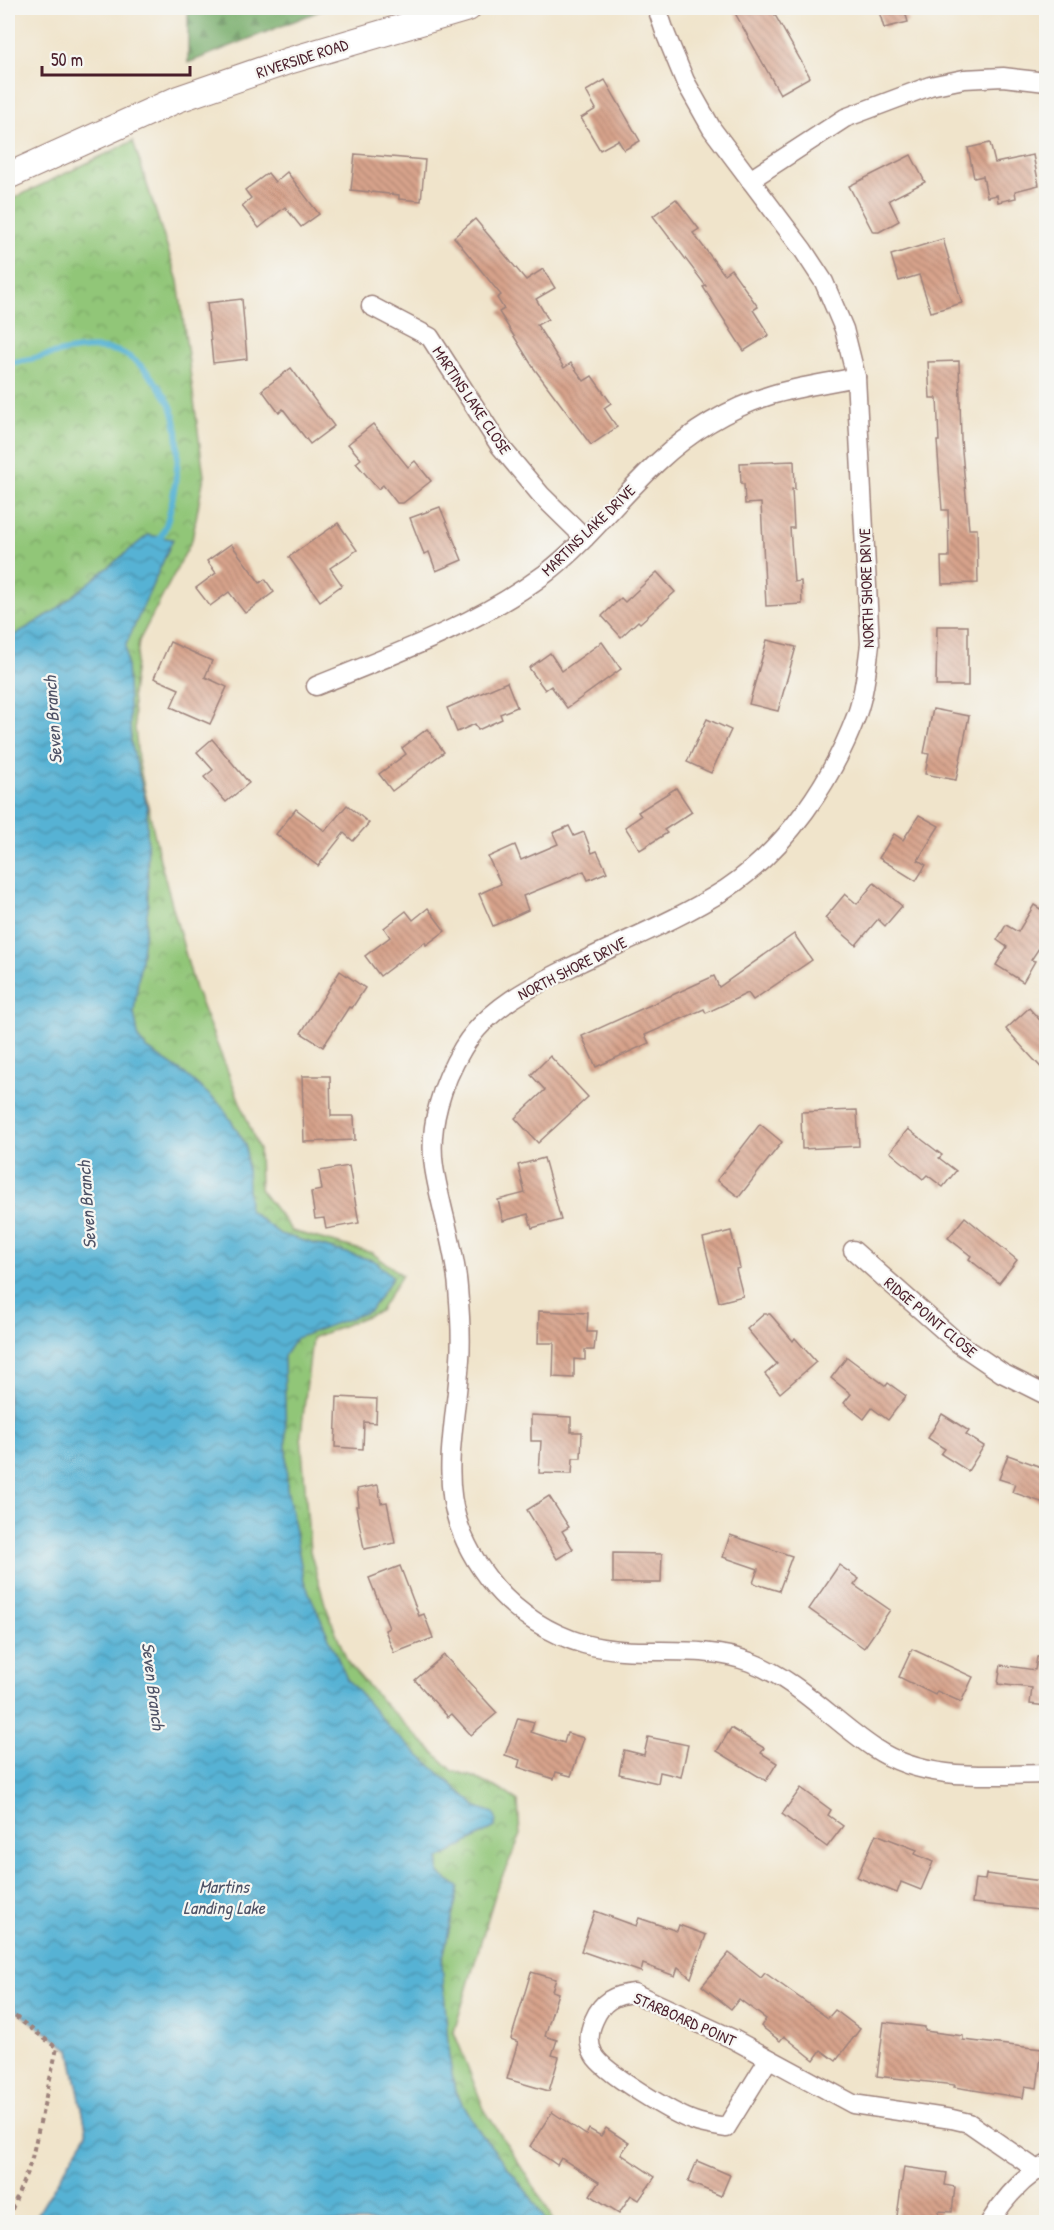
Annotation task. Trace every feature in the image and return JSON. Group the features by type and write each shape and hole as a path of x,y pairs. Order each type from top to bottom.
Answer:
{"street":[{"name":"RIVERSIDE ROAD","path":"8,176 178,99 288,61 468,8"},
{"name":"NORTH SHORE DRIVE","path":"657,8 685,81 712,129 803,250 824,282 844,329 856,377 870,644 866,678 858,711 833,769 815,797 779,842 756,865 728,887 691,910 530,987 499,1008 465,1045 442,1090 434,1128 433,1163 457,1274 462,1325 450,1450 449,1477 454,1510 467,1546 483,1573 504,1598 529,1618 554,1632 580,1643 606,1648 702,1651 750,1662 792,1684 875,1749 901,1762 929,1771 964,1775 1047,1774"},
{"path":"750,180 845,117 930,86 964,79 1003,77 1047,82"},
{"name":"MARTINS LAKE CLOSE","path":"371,306 430,337 500,446 541,495 585,538"},
{"name":"MARTINS LAKE DRIVE","path":"316,686 465,623 505,602 546,573 585,538 657,462 711,422 771,395 856,377"},
{"name":"RIDGE POINT CLOSE","path":"853,1250 958,1343 1002,1373 1047,1395"},
{"name":"STARBOARD POINT","path":"768,2060 726,2128 693,2121 616,2078 595,2057 590,2046 590,2031 598,2011 607,2001 618,1995 634,1993 733,2039 853,2104 952,2118 969,2123 1042,2168"},
{"path":"990,2223 1000,2205 1016,2188 1042,2168"}],"path":[{"path":"8,2011 57,2048 31,2162 8,2219"}],"green space":[{"path":"188,8 327,8 188,63"},
{"name":"Martins Landing Lake","path":"133,141 178,281 204,476 192,540 139,641 132,694 138,760 160,860 195,989 259,1150 260,1189 292,1231 372,1253 402,1275 380,1311 312,1338 301,1435 310,1551 325,1604 348,1663 386,1706 453,1771 471,1776 518,1801 520,1837 497,1888 454,2032 484,2109 551,2214 553,2222 33,2222 87,2133 70,2050 8,2004 8,201"}],"water":[{"name":"Martins Landing Lake","path":"148,535 173,539 126,645 131,742 147,807 148,908 134,1012 139,1040 146,1048 184,1073 222,1106 246,1145 249,1210 280,1234 375,1261 393,1277 370,1311 296,1338 284,1356 287,1488 304,1581 347,1679 393,1732 477,1807 494,1813 495,1827 439,1859 439,1874 459,1887 442,1962 449,2056 455,2091 477,2128 530,2196 543,2216 544,2222 33,2222 87,2133 70,2050 8,2004 8,639 53,612"}],"building":[{"path":"744,8 771,8 810,77 780,94 735,13"},
{"path":"878,8 904,8 908,22 884,28"},
{"path":"605,80 640,141 624,150 618,140 600,150 581,118 596,109 586,91"},
{"path":"990,143 995,163 1033,155 1039,185 1015,191 1016,198 998,202 997,195 987,197 983,176 974,178 968,148"},
{"path":"355,154 425,160 421,201 399,199 399,195 351,190"},
{"path":"911,155 925,182 889,200 899,221 879,232 873,232 849,186"},
{"path":"287,172 319,214 301,227 285,207 259,228 242,206 251,198 245,190 268,173 275,182"},
{"path":"676,199 699,229 693,233 724,274 731,269 758,307 753,310 769,335 744,351 703,287 706,286 653,216"},
{"path":"475,219 526,280 543,269 555,288 536,299 548,319 537,325 564,368 571,363 584,381 592,376 611,403 604,408 617,427 591,445 533,367 499,312 504,309 497,298 501,295 454,237"},
{"path":"943,239 962,303 931,312 919,275 899,281 891,255"},
{"path":"242,299 247,359 213,363 207,303"},
{"path":"959,361 961,440 969,529 977,529 978,583 942,584 941,557 949,557 948,510 942,510 937,441 939,441 937,398 930,398 928,362"},
{"path":"291,368 334,426 310,444 283,409 279,413 262,390"},
{"path":"373,424 408,467 415,461 431,481 403,503 397,503 383,485 378,489 356,463 361,459 348,444"},
{"path":"794,461 795,489 792,489 794,528 790,528 794,582 801,581 802,604 766,606 761,503 745,504 740,463"},
{"path":"440,507 462,560 436,571 429,552 424,554 410,518"},
{"path":"338,523 357,550 330,568 342,585 320,601 289,557"},
{"path":"231,544 260,583 265,579 274,592 245,613 229,592 210,606 196,588 216,573 207,561"},
{"path":"657,572 675,592 621,637 602,616 621,598 625,602"},
{"path":"937,626 968,626 968,686 936,686"},
{"path":"767,640 796,647 778,711 749,704"},
{"path":"170,642 212,661 205,677 227,687 210,724 171,707 179,689 154,678"},
{"path":"602,642 621,669 567,708 551,686 545,690 529,668 550,653 562,671"},
{"path":"507,682 517,707 500,714 502,719 478,730 475,724 457,732 447,708"},
{"path":"933,709 969,716 956,780 925,774 929,754 924,753"},
{"path":"707,719 731,730 711,773 687,762"},
{"path":"427,729 444,752 392,791 379,774 406,754 402,748"},
{"path":"212,739 249,783 226,802 204,777 213,770 197,752"},
{"path":"676,788 692,812 664,830 667,833 640,850 625,827 641,816 638,812"},
{"path":"347,805 369,823 353,841 344,833 318,866 276,834 296,809 325,831"},
{"path":"919,815 939,826 918,860 926,865 916,881 879,858 894,834 903,840"},
{"path":"569,826 574,836 584,832 592,853 597,851 607,872 588,880 584,871 523,896 528,910 493,926 479,894 501,884 488,857 515,845 521,860 558,844 553,833"},
{"path":"874,883 902,906 885,926 878,919 856,945 825,918 845,894 857,904"},
{"path":"1034,905 1047,913 1047,936 1031,960 1035,961 1023,982 996,965 1007,947 997,940 1006,925 1018,932"},
{"path":"428,908 445,931 426,945 425,942 380,976 365,956 390,937 384,928 406,911 413,920"},
{"path":"794,934 812,960 753,1000 748,993 706,1013 704,1009 645,1035 649,1043 596,1067 582,1036 714,976 719,987"},
{"path":"340,971 365,988 352,1008 349,1007 323,1047 301,1033"},
{"path":"1029,1008 1047,1028 1047,1074 1006,1029"},
{"path":"550,1056 588,1097 538,1143 515,1118 545,1090 531,1075"},
{"path":"302,1076 330,1076 331,1116 354,1116 355,1140 304,1142"},
{"path":"857,1110 859,1146 802,1149 801,1112"},
{"path":"760,1124 782,1142 739,1197 717,1180"},
{"path":"908,1129 942,1155 939,1158 956,1171 943,1187 927,1175 923,1179 890,1152"},
{"path":"544,1158 561,1220 532,1228 528,1214 503,1221 498,1200 525,1193 518,1165"},
{"path":"349,1166 359,1223 326,1229 324,1218 315,1219 311,1192 322,1190 319,1171"},
{"path":"965,1217 1017,1260 999,1283 969,1259 971,1256 948,1238"},
{"path":"731,1231 740,1268 736,1269 743,1296 719,1302 703,1238"},
{"path":"539,1311 588,1313 587,1332 596,1332 594,1350 585,1350 585,1360 574,1359 574,1378 553,1377 554,1343 538,1343"},
{"path":"764,1314 770,1314 793,1341 795,1338 816,1362 780,1393 765,1374 777,1364 747,1329"},
{"path":"847,1357 886,1386 888,1383 906,1396 888,1420 872,1408 864,1419 844,1403 851,1394 831,1378"},
{"path":"337,1397 377,1399 376,1423 364,1422 363,1449 335,1447"},
{"path":"942,1414 969,1431 966,1435 984,1446 968,1471 941,1454 945,1449 928,1438"},
{"path":"531,1415 571,1417 571,1432 582,1432 581,1458 573,1458 572,1474 539,1473 541,1441 531,1441"},
{"path":"1008,1455 1047,1469 1047,1504 1012,1492 1015,1484 999,1479"},
{"path":"378,1485 381,1503 387,1502 395,1543 364,1549 356,1506 359,1506 357,1489"},
{"path":"549,1496 569,1527 562,1531 573,1549 557,1559 527,1510"},
{"path":"730,1535 792,1556 779,1591 753,1583 758,1569 723,1557"},
{"path":"613,1553 662,1554 661,1583 613,1583"},
{"path":"839,1565 859,1579 854,1585 890,1610 864,1648 809,1609"},
{"path":"400,1566 419,1616 424,1614 433,1638 394,1653 385,1630 389,1628 369,1578"},
{"path":"912,1649 973,1677 961,1702 937,1691 935,1695 899,1677"},
{"path":"444,1655 497,1713 471,1735 452,1714 448,1717 415,1680"},
{"path":"1037,1657 1047,1657 1047,1706 1030,1704 1032,1688 998,1684 1001,1665 1035,1670"},
{"path":"518,1718 534,1722 531,1732 564,1743 567,1733 584,1738 571,1776 556,1772 554,1779 518,1767 520,1760 505,1755"},
{"path":"731,1728 764,1748 761,1753 777,1763 766,1781 717,1751"},
{"path":"648,1737 688,1745 681,1777 660,1772 658,1783 619,1774 624,1750 644,1755"},
{"path":"801,1788 831,1810 828,1815 843,1826 827,1847 782,1814"},
{"path":"876,1834 917,1850 915,1854 933,1862 921,1890 901,1882 897,1893 857,1877"},
{"path":"986,1874 1042,1881 1039,1910 972,1903 975,1879 985,1880"},
{"path":"595,1911 636,1926 639,1918 677,1931 679,1925 706,1935 691,1978 678,1967 675,1976 643,1964 641,1972 581,1951"},
{"path":"729,1953 761,1978 765,1973 828,2018 835,2010 860,2029 836,2061 821,2050 814,2060 784,2036 780,2041 761,2026 766,2019 739,1999 731,2009 702,1986"},
{"path":"531,1972 556,1979 552,1991 558,1993 545,2036 557,2040 552,2055 559,2057 549,2091 507,2079 518,2042 511,2039"},
{"path":"884,2022 925,2027 925,2031 963,2036 963,2040 1042,2049 1037,2088 1025,2086 1023,2098 954,2087 955,2085 877,2076"},
{"path":"552,2112 586,2135 589,2129 601,2136 606,2128 629,2143 621,2154 655,2177 639,2200 631,2195 619,2213 590,2195 599,2182 561,2158 557,2165 530,2146"},
{"path":"697,2161 730,2175 721,2196 688,2182"},
{"path":"904,2167 947,2173 945,2185 955,2187 952,2212 939,2211 938,2223 896,2223"}],"waterway":[{"name":"Seven Branch","path":"8,363 73,350 99,348 124,354 148,373 170,405 175,420 178,443 176,478 170,512 165,529 156,543"}]}
